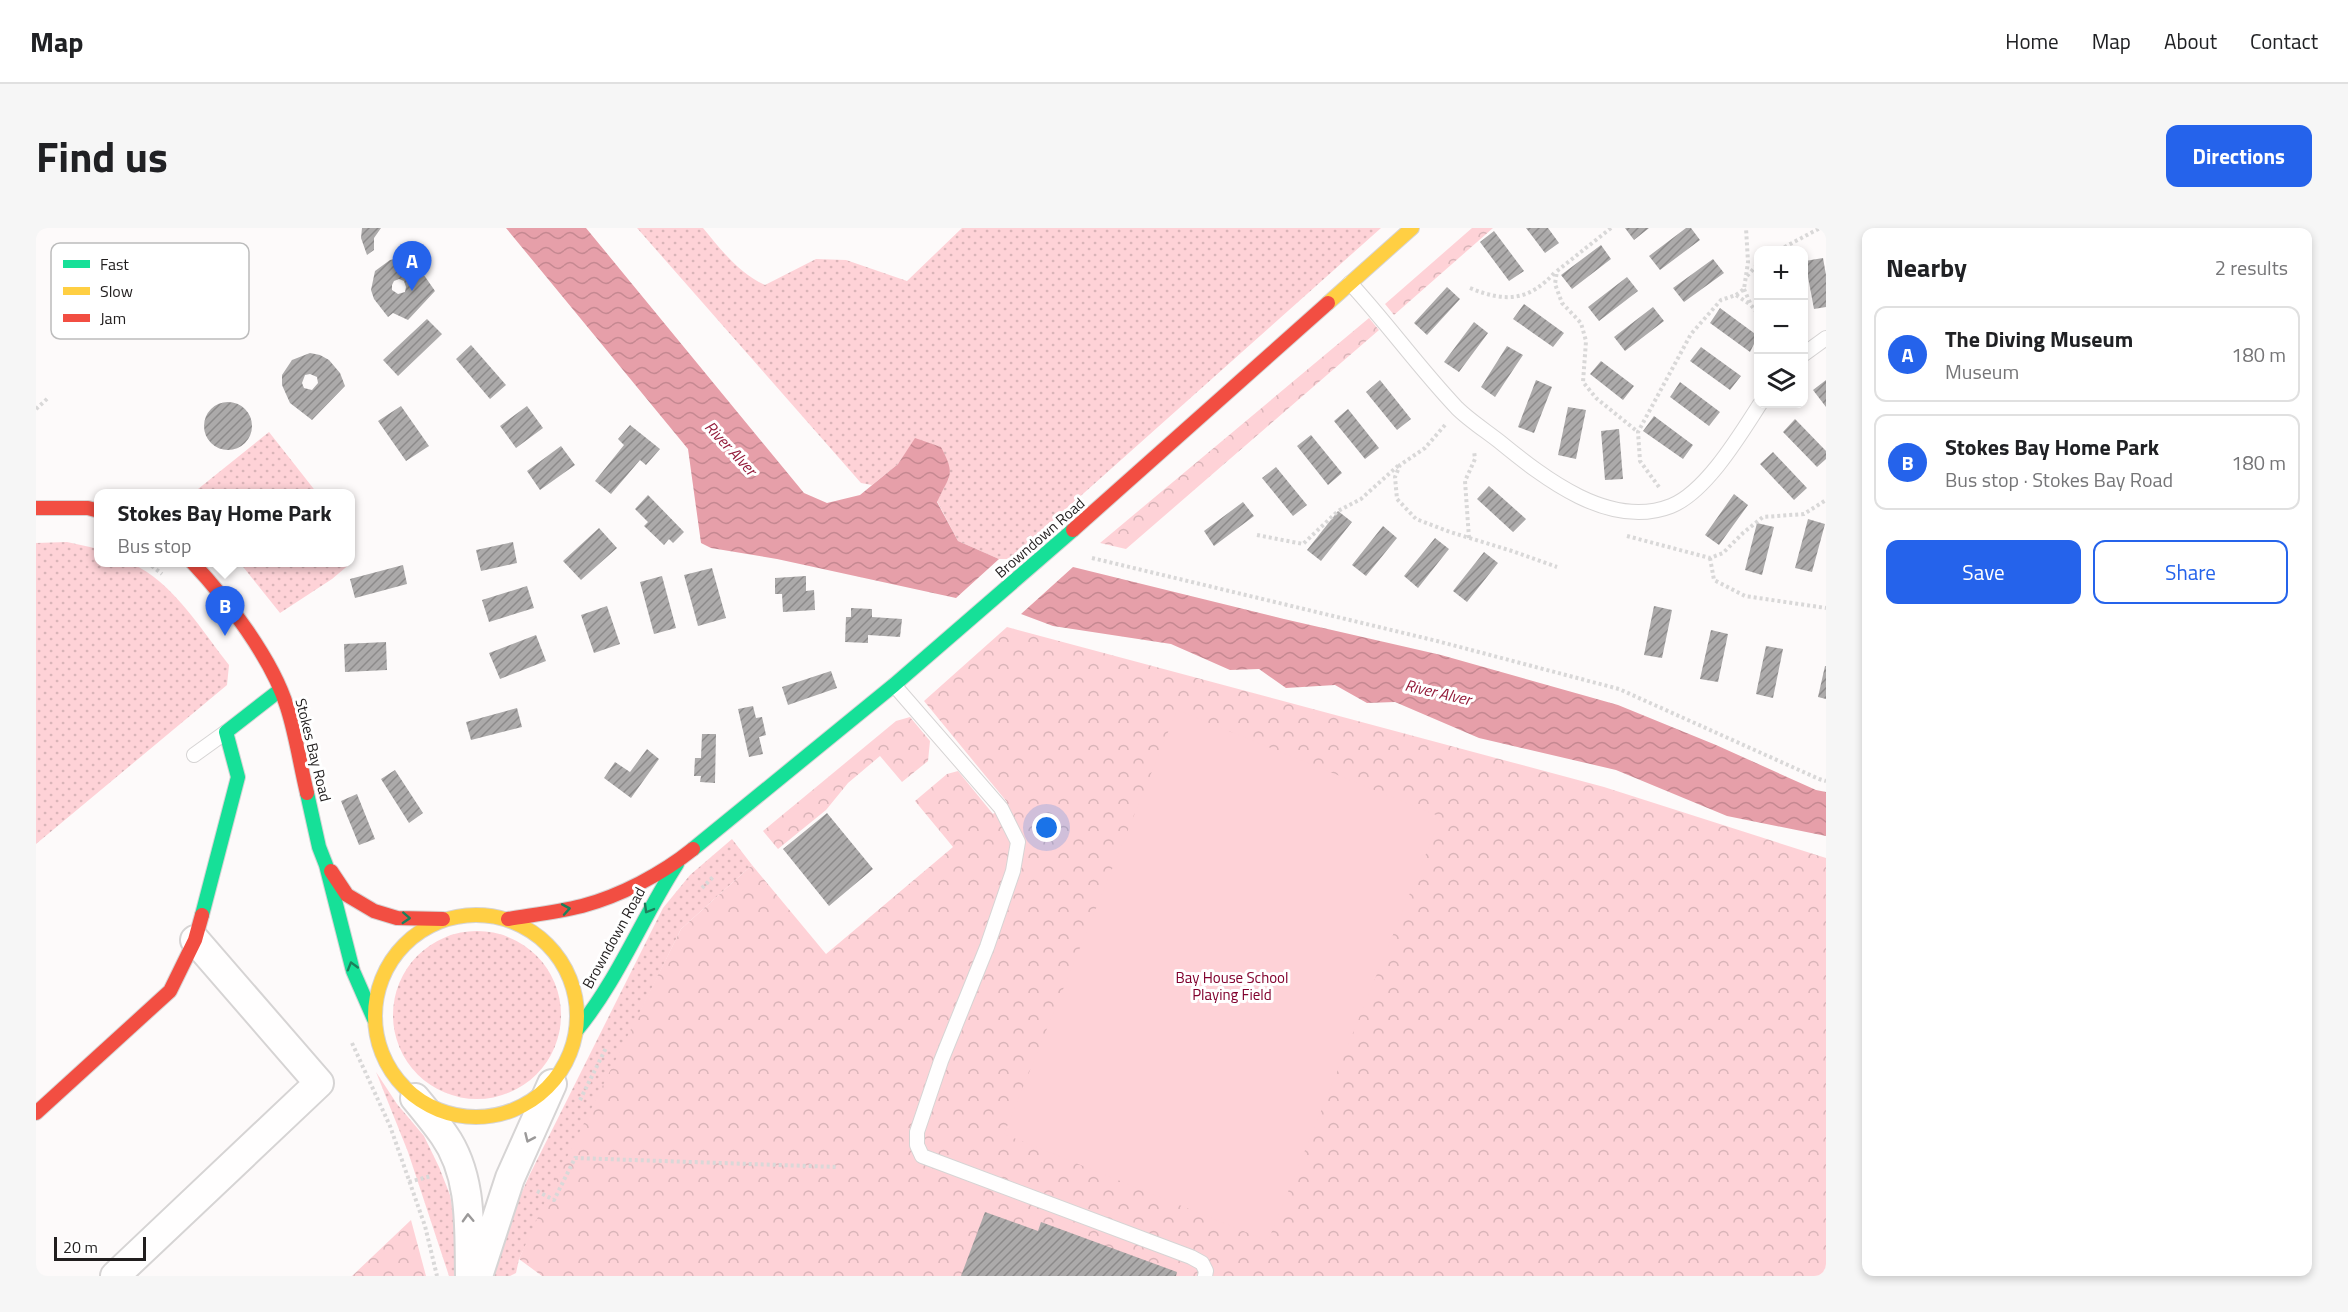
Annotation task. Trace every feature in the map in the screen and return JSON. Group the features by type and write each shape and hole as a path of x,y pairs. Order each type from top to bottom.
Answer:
{"street":[{"name":"Browndown Road","path":"508,919 582,906 625,890 679,860 894,685 1056,546 1412,228"},
{"path":"36,508 94,510"},
{"name":"Stokes Bay Road","path":"197,567 236,614 287,706 319,847 326,865 353,971 374,1020 380,1050 394,1076 415,1098 441,1112 471,1118 501,1115 528,1103 552,1084 568,1059 576,1031 577,1003 569,975 554,951 534,932 508,919 476,914 443,920 397,918 374,911 347,895 326,865"},
{"path":"36,1113 170,991 195,940 238,777 225,732 280,690"},
{"name":"Browndown Road","path":"576,1031 595,1008 647,912 679,860"},
{"name":"Stokes Bay Road","path":"374,1020 378,988 392,958 415,935 443,920"},
{"path":"115,1276 320,1083 195,940"},
{"path":"478,1276 510,1178 552,1084"},
{"path":"415,1098 445,1136 460,1167 468,1202 470,1276"}],"lane":[{"path":"1350,283 1458,409 1524,461 1563,488 1591,502 1614,509 1627,510 1652,510 1672,506 1712,474 1757,408"},
{"path":"1808,351 1826,339"},
{"path":"894,685 1001,808 1018,842 1010,882 917,1132 917,1145 922,1156 1191,1257 1202,1263 1206,1271 1205,1276"},
{"path":"194,755 225,732"}],"path":[{"path":"1470,288 1487,295 1507,299 1524,295 1544,285 1557,270 1611,228"},
{"path":"1746,228 1748,262 1744,289 1754,308"},
{"path":"1786,246 1820,228"},
{"path":"1672,506 1640,461 1638,432 1691,334 1721,300 1736,295 1744,289 1746,277 1754,268"},
{"path":"1557,270 1555,284 1562,303 1581,323 1586,341 1583,382 1596,398 1638,432"},
{"path":"1736,295 1751,304"},
{"path":"36,409 48,398"},
{"path":"1257,535 1303,544 1338,511 1361,499 1400,465 1425,448 1458,409"},
{"path":"1436,436 1445,434"},
{"path":"1469,538 1465,481 1474,459 1473,441"},
{"path":"1400,465 1395,477 1397,499 1416,519 1557,567"},
{"path":"1620,534 1710,558 1723,553 1763,516 1804,514 1826,500"},
{"path":"1088,557 1437,641 1619,689 1826,781"},
{"path":"1710,558 1714,580 1745,596 1826,608"},
{"path":"695,895 720,870"},
{"path":"578,1105 609,1041"},
{"path":"540,1180 535,1191 554,1200 575,1158 838,1167"},
{"path":"436,1276 425,1226 409,1182 437,1175"}],"green space":[{"path":"637,228 703,228 739,267 765,285 816,259 846,260 907,281 962,228 1381,228 1010,559 999,559 958,541 937,501 949,478 941,447 915,439 898,464 872,485 861,483"},
{"path":"1472,228 1493,228 1394,315 1385,304"},
{"path":"1369,318 1379,330 1126,549 1100,543"},
{"path":"269,432 314,489 198,489"},
{"path":"67,542 94,548 94,567 138,567 147,572 186,608 229,665 227,685 36,844 36,543"},
{"path":"243,567 346,567 332,579 280,613"},
{"name":"Bay House School Playing Field","path":"1007,627 1604,787 1826,858 1826,1276 542,1276 519,1259 547,1197 681,929 752,865 826,954 953,847 915,801 947,774 958,771 993,814 1007,802 924,701"},
{"path":"1177,710 1441,817 1268,1241 1004,1134"},
{"path":"910,717 930,741 928,761 902,782 880,756 848,783 826,810 778,849 763,831 896,721"},
{"path":"732,839 752,865 681,929 519,1259 516,1273 510,1276 493,1276 509,1222 529,1176 663,908 690,875"},
{"path":"477,931 493,932 509,937 537,955 555,983 560,999 560,1031 555,1047 537,1075 509,1093 493,1098 477,1099 461,1098 445,1093 417,1075 399,1047 394,1031 393,1015 394,999 399,983 417,955 445,937 461,932"},
{"path":"376,1072 397,1104 424,1136 450,1195 456,1228 456,1276 449,1276 408,1152"},
{"path":"411,1220 426,1276 352,1276"}],"water":[{"name":"River Alver","path":"506,228 586,228 804,493 827,503 860,495 898,464 915,438 941,447 949,464 950,475 937,502 958,541 999,559 956,598 777,559 711,548 701,543 688,449"},
{"name":"River Alver","path":"1073,567 1441,655 1618,705 1716,745 1816,790 1826,792 1826,836 1727,816 1616,770 1479,738 1395,702 1367,703 1335,685 1286,688 1259,669 1230,670 1171,644 1053,626 1021,614"}],"building":[{"path":"362,228 381,228 374,238 374,250 367,255 361,238"},
{"path":"1526,228 1548,228 1559,243 1545,253"},
{"path":"1625,228 1649,228 1634,240"},
{"path":"1686,228 1691,228 1700,240 1660,270 1649,256"},
{"path":"1494,231 1524,271 1509,281 1480,242"},
{"path":"1601,245 1611,259 1572,289 1561,275"},
{"path":"399,258 417,265 435,291 408,320 393,313 388,317 374,299 371,290 375,271 390,260","holes":["399,279 404,281 405,292 398,294 392,290 394,281"]},
{"path":"1823,258 1826,275 1826,307 1814,309 1808,277 1808,260"},
{"path":"1713,259 1724,273 1684,302 1673,288"},
{"path":"1627,277 1638,291 1599,321 1588,307"},
{"path":"1447,287 1460,299 1427,335 1414,323"},
{"path":"1524,304 1564,333 1553,347 1513,319"},
{"path":"1653,307 1664,321 1625,351 1614,337"},
{"path":"1720,308 1754,333 1754,344 1750,352 1710,323"},
{"path":"427,319 442,334 398,376 383,360"},
{"path":"1474,322 1488,333 1459,372 1444,362"},
{"path":"471,345 506,385 490,399 456,359"},
{"path":"1507,346 1523,355 1495,397 1481,387"},
{"path":"1701,347 1741,376 1730,390 1690,361"},
{"path":"310,353 320,355 329,360 340,373 345,386 312,420 290,403 282,385 282,375 292,360","holes":["310,374 317,377 318,383 312,390 304,388 302,383 305,375"]},
{"path":"1601,361 1634,386 1623,400 1590,374"},
{"path":"1380,380 1411,419 1397,430 1366,392"},
{"path":"1536,380 1552,387 1534,433 1518,427"},
{"path":"1826,380 1826,407 1813,390"},
{"path":"1680,382 1720,412 1709,426 1670,397"},
{"path":"228,402 245,409 252,426 245,443 228,450 211,443 204,426 211,409"},
{"path":"401,406 429,446 406,461 378,421"},
{"path":"527,406 543,428 516,448 500,426"},
{"path":"1568,407 1586,410 1576,459 1558,455"},
{"path":"1348,409 1379,448 1365,459 1334,421"},
{"path":"1654,416 1693,445 1683,459 1643,431"},
{"path":"1795,419 1826,451 1826,459 1817,467 1783,432"},
{"path":"630,425 660,449 646,465 640,460 611,494 595,481 624,445 618,439"},
{"path":"1619,429 1623,479 1605,480 1601,431"},
{"path":"1311,435 1342,473 1328,485 1297,446"},
{"path":"561,446 575,465 540,490 527,471"},
{"path":"1773,452 1807,488 1794,500 1760,464"},
{"path":"1276,467 1307,505 1293,516 1262,478"},
{"path":"1489,486 1526,519 1513,532 1477,499"},
{"path":"1734,494 1748,505 1719,545 1705,535"},
{"path":"648,495 684,532 673,543 669,539 664,545 644,526 648,522 635,509"},
{"path":"1243,502 1254,516 1214,546 1204,531"},
{"path":"1338,511 1352,522 1321,561 1307,550"},
{"path":"1808,519 1825,524 1812,572 1795,568"},
{"path":"1757,523 1774,527 1762,575 1745,570"},
{"path":"1383,526 1397,538 1366,576 1352,565"},
{"path":"599,528 617,548 581,580 563,561"},
{"path":"1435,538 1449,549 1418,588 1404,576"},
{"path":"513,542 517,563 481,571 476,550"},
{"path":"1484,552 1498,563 1467,602 1453,591"},
{"path":"403,565 407,584 355,598 350,579"},
{"path":"712,568 726,618 698,626 684,575"},
{"path":"662,576 676,628 654,634 640,582"},
{"path":"806,576 806,591 814,590 815,610 783,612 782,594 775,594 775,578"},
{"path":"527,586 534,608 489,622 482,600"},
{"path":"607,606 620,644 594,653 581,615"},
{"path":"1654,606 1672,610 1662,658 1644,655"},
{"path":"851,608 872,609 872,617 902,619 900,637 868,635 868,643 845,642 846,617 851,617"},
{"path":"1711,630 1728,634 1718,682 1700,679"},
{"path":"536,635 546,661 500,679 489,653"},
{"path":"386,642 387,670 345,672 344,644"},
{"path":"1766,646 1783,649 1773,698 1756,694"},
{"path":"1826,666 1826,699 1818,697"},
{"path":"831,671 837,688 788,705 782,687"},
{"path":"753,706 756,718 762,717 766,735 759,737 763,754 749,757 738,709"},
{"path":"517,708 522,727 471,740 466,722"},
{"path":"702,734 716,734 715,783 700,782 701,776 694,776 695,758 701,758"},
{"path":"647,749 659,759 631,798 604,778 615,762 630,772"},
{"path":"395,770 423,813 409,823 381,779"},
{"path":"357,794 375,839 359,845 341,801"},
{"path":"827,813 873,869 829,906 783,849"},
{"path":"985,1212 1038,1231 1041,1222 1177,1272 1176,1276 961,1276"}],"traffic: fast":[{"path":"693,849 894,685 1073,530"},
{"path":"202,915 238,777 226,732 280,690"},
{"path":"307,793 319,847 326,865 353,971 374,1019"},
{"path":"576,1031 617,971 677,864"}],"traffic: slow":[{"path":"1328,303 1412,228"},
{"path":"466,915 486,915 505,919 524,927 554,952 565,968 573,987 577,1016 573,1045 565,1064 540,1094 524,1105 505,1113 486,1117 466,1117 447,1113 428,1105 398,1080 387,1064 379,1045 375,1026 375,1006 379,987 387,968 412,938 428,927 447,919 466,915"}],"traffic: jam":[{"path":"1073,530 1328,303"},
{"path":"36,508 94,510"},
{"path":"196,567 247,630 271,670 290,718 307,793"},
{"path":"508,919 554,912 596,902 654,875 693,849"},
{"path":"331,871 347,895 374,911 397,918 443,919"},
{"path":"36,1113 170,991 195,940 202,915"}],"place":[{"name":"The Diving Museum","path":"412,291"},
{"name":"Stokes Bay Home Park","path":"225,636"}]}
